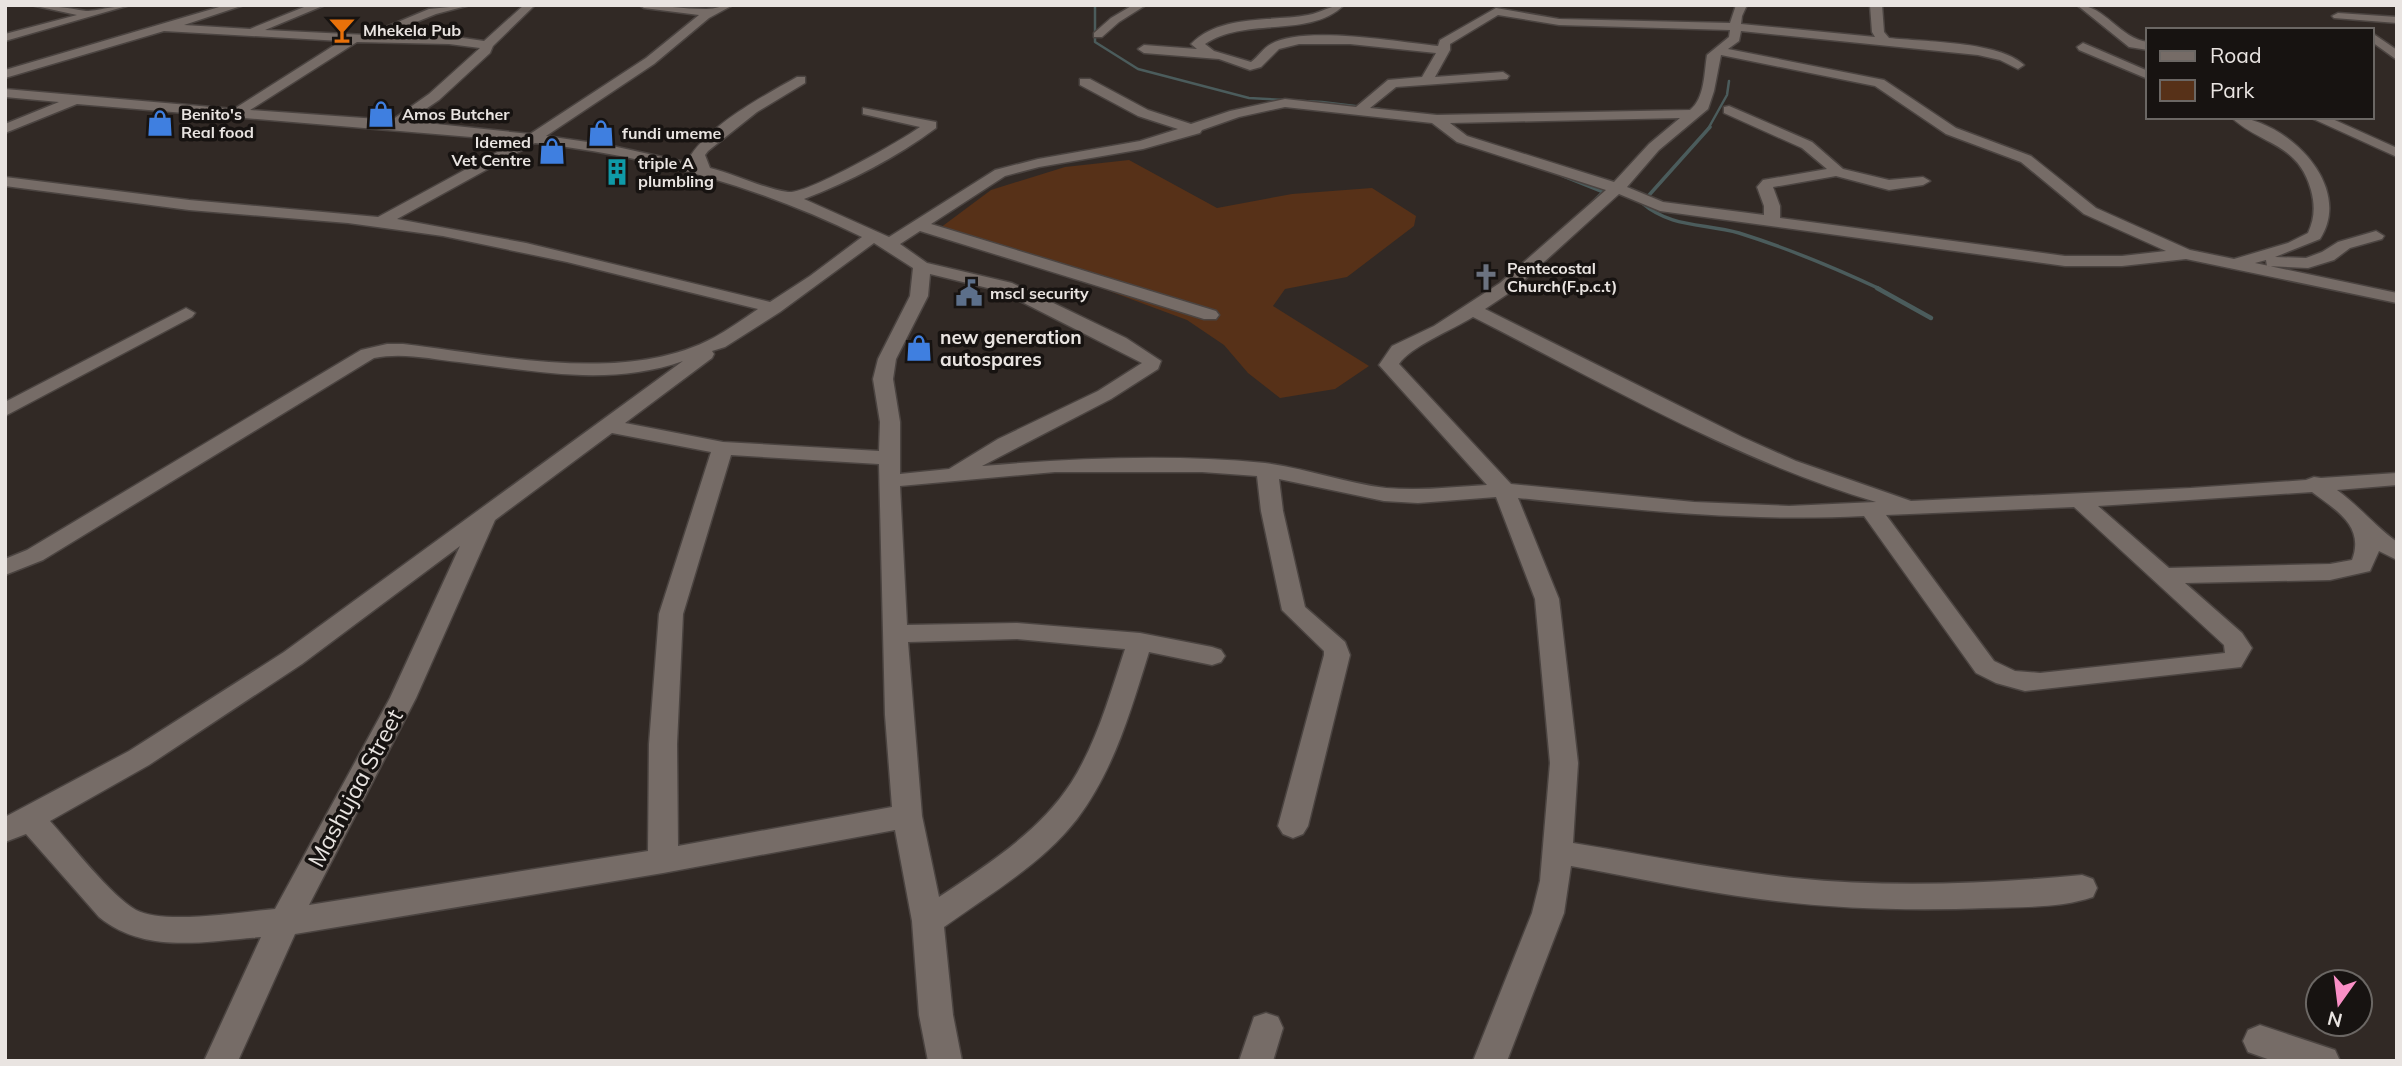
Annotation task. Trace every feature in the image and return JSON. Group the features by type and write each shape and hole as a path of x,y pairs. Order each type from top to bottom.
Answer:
{"street":[{"path":"36,5 61,11 95,13"},
{"path":"5,38 125,5"},
{"path":"5,75 239,5"},
{"path":"245,34 320,5"},
{"path":"236,113 361,38 419,15 465,5"},
{"path":"644,5 710,13"},
{"path":"380,222 533,138 650,61 710,13 728,5"},
{"path":"1098,35 1115,20 1141,5"},
{"path":"1210,54 1197,44 1209,35 1255,23 1329,14 1339,5"},
{"path":"1876,5 1878,32 1885,41"},
{"path":"2082,5 2133,44 2146,46"},
{"path":"394,125 464,72 486,50 486,45 530,6"},
{"path":"2327,9 2358,28"},
{"path":"1426,81 1444,50 1444,43 1496,11 1559,22 1739,16 1885,41 1978,51 2004,57 2018,65"},
{"path":"1490,1061 1548,913 1557,852 1564,763 1547,599 1504,490 1388,365 1399,350 1440,330 1506,287 1616,188 1654,147 1703,106 1713,55 1735,38 1739,16"},
{"path":"2338,16 2397,20"},
{"path":"162,27 245,34 449,40 486,45"},
{"path":"2374,38 2397,56"},
{"path":"1144,49 1226,55 1253,66 1275,46 1312,39 1376,42 1444,50"},
{"path":"2083,47 2146,74"},
{"path":"1720,51 1879,83 1951,131 2026,159 2090,211 2186,254"},
{"path":"1361,109 1390,84 1503,76"},
{"path":"704,172 698,155 704,148 752,109 801,80"},
{"path":"1085,82 1143,113 1195,130"},
{"path":"5,93 533,138 638,155 792,198 881,240 910,256 922,267 924,271 919,296 887,359 883,379 890,422 898,715 907,816 928,920 936,1015 945,1061"},
{"path":"5,129 75,101"},
{"path":"17,825 139,758 293,658 718,343 881,240 919,226 1000,173 1038,163 1143,145 1195,130 1235,114 1279,103 1361,109 1438,119 1692,114"},
{"path":"1729,110 1807,145 1833,164 1835,171"},
{"path":"792,198 824,186 911,140 931,125 868,111"},
{"path":"1438,119 1462,139 1616,188 1660,206 1935,245 2065,261 2122,261 2186,254 2241,261 2308,263 2322,259 2344,245 2376,236"},
{"path":"2241,261 2294,246 2314,236 2322,208 2314,172 2290,146 2242,119"},
{"path":"2320,119 2397,153"},
{"path":"1772,220 1772,206 1765,187 1768,183 1835,171 1889,185 1923,181"},
{"path":"5,181 88,189 188,205 380,222 518,245 774,308"},
{"path":"919,226 1210,316"},
{"path":"2241,261 2397,298"},
{"path":"922,267 965,275 1006,287 1152,361 1151,365 1117,388 1012,439 955,474"},
{"path":"1471,309 1736,444 1846,488 1917,508"},
{"path":"5,410 186,313"},
{"path":"5,568 35,555 368,354 387,349 403,350 558,368 609,371 657,364 718,343"},
{"path":"608,426 723,448 890,470 955,474 1099,465 1202,466 1267,470 1384,494 1418,496 1504,490 1737,512 1871,511 2080,501 2397,479"},
{"path":"663,861 663,744 671,614 723,448"},
{"path":"1267,470 1272,511 1294,610 1336,648 1337,655 1293,826"},
{"path":"2315,484 2358,519 2369,533 2397,553"},
{"path":"1871,511 1985,667 2004,678 2023,682 2232,662 2239,648 2233,639 2080,501"},
{"name":"Mashujaa Street","path":"220,1061 284,922 403,698 486,514"},
{"path":"2163,576 2330,572 2362,566 2369,554 2369,533"},
{"path":"895,634 1017,631 1140,642 1212,656"},
{"path":"928,920 1026,850 1064,814 1095,763 1140,642"},
{"path":"17,825 36,825 110,908 124,919 144,927 166,931 284,922 663,861 907,816"},
{"path":"1557,852 1759,886 1878,896 2012,896 2082,888"},
{"path":"1255,1061 1266,1028"},
{"path":"2260,1041 2323,1061"}],"green space":[{"path":"1129,160 1217,208 1292,194 1372,188 1416,216 1414,226 1347,277 1285,289 1273,306 1369,366 1335,389 1280,398 1248,373 1224,345 1187,320 940,228 991,190 1065,167"}],"waterway":[{"path":"1095,5 1095,42 1138,69 1249,98 1322,102 1380,109"},
{"path":"1708,129 1727,95 1729,81"},
{"path":"1710,127 1642,203 1676,221 1739,233 1775,245 1880,289"},
{"path":"1563,176 1603,192 1587,208"},
{"path":"1877,288 1931,318"}],"place":[{"name":"Mhekela Pub","path":"342,30"},
{"name":"Amos Butcher","path":"381,114"},
{"name":"Benito's Real food","path":"160,123"},
{"name":"fundi umeme","path":"601,133"},
{"name":"Idemed Vet Centre","path":"552,151"},
{"name":"triple A plumbling","path":"617,172"},
{"name":"Pentecostal Church(F.p.c.t)","path":"1486,277"},
{"name":"mscl security","path":"969,293"},
{"name":"new generation autospares","path":"919,348"}]}
